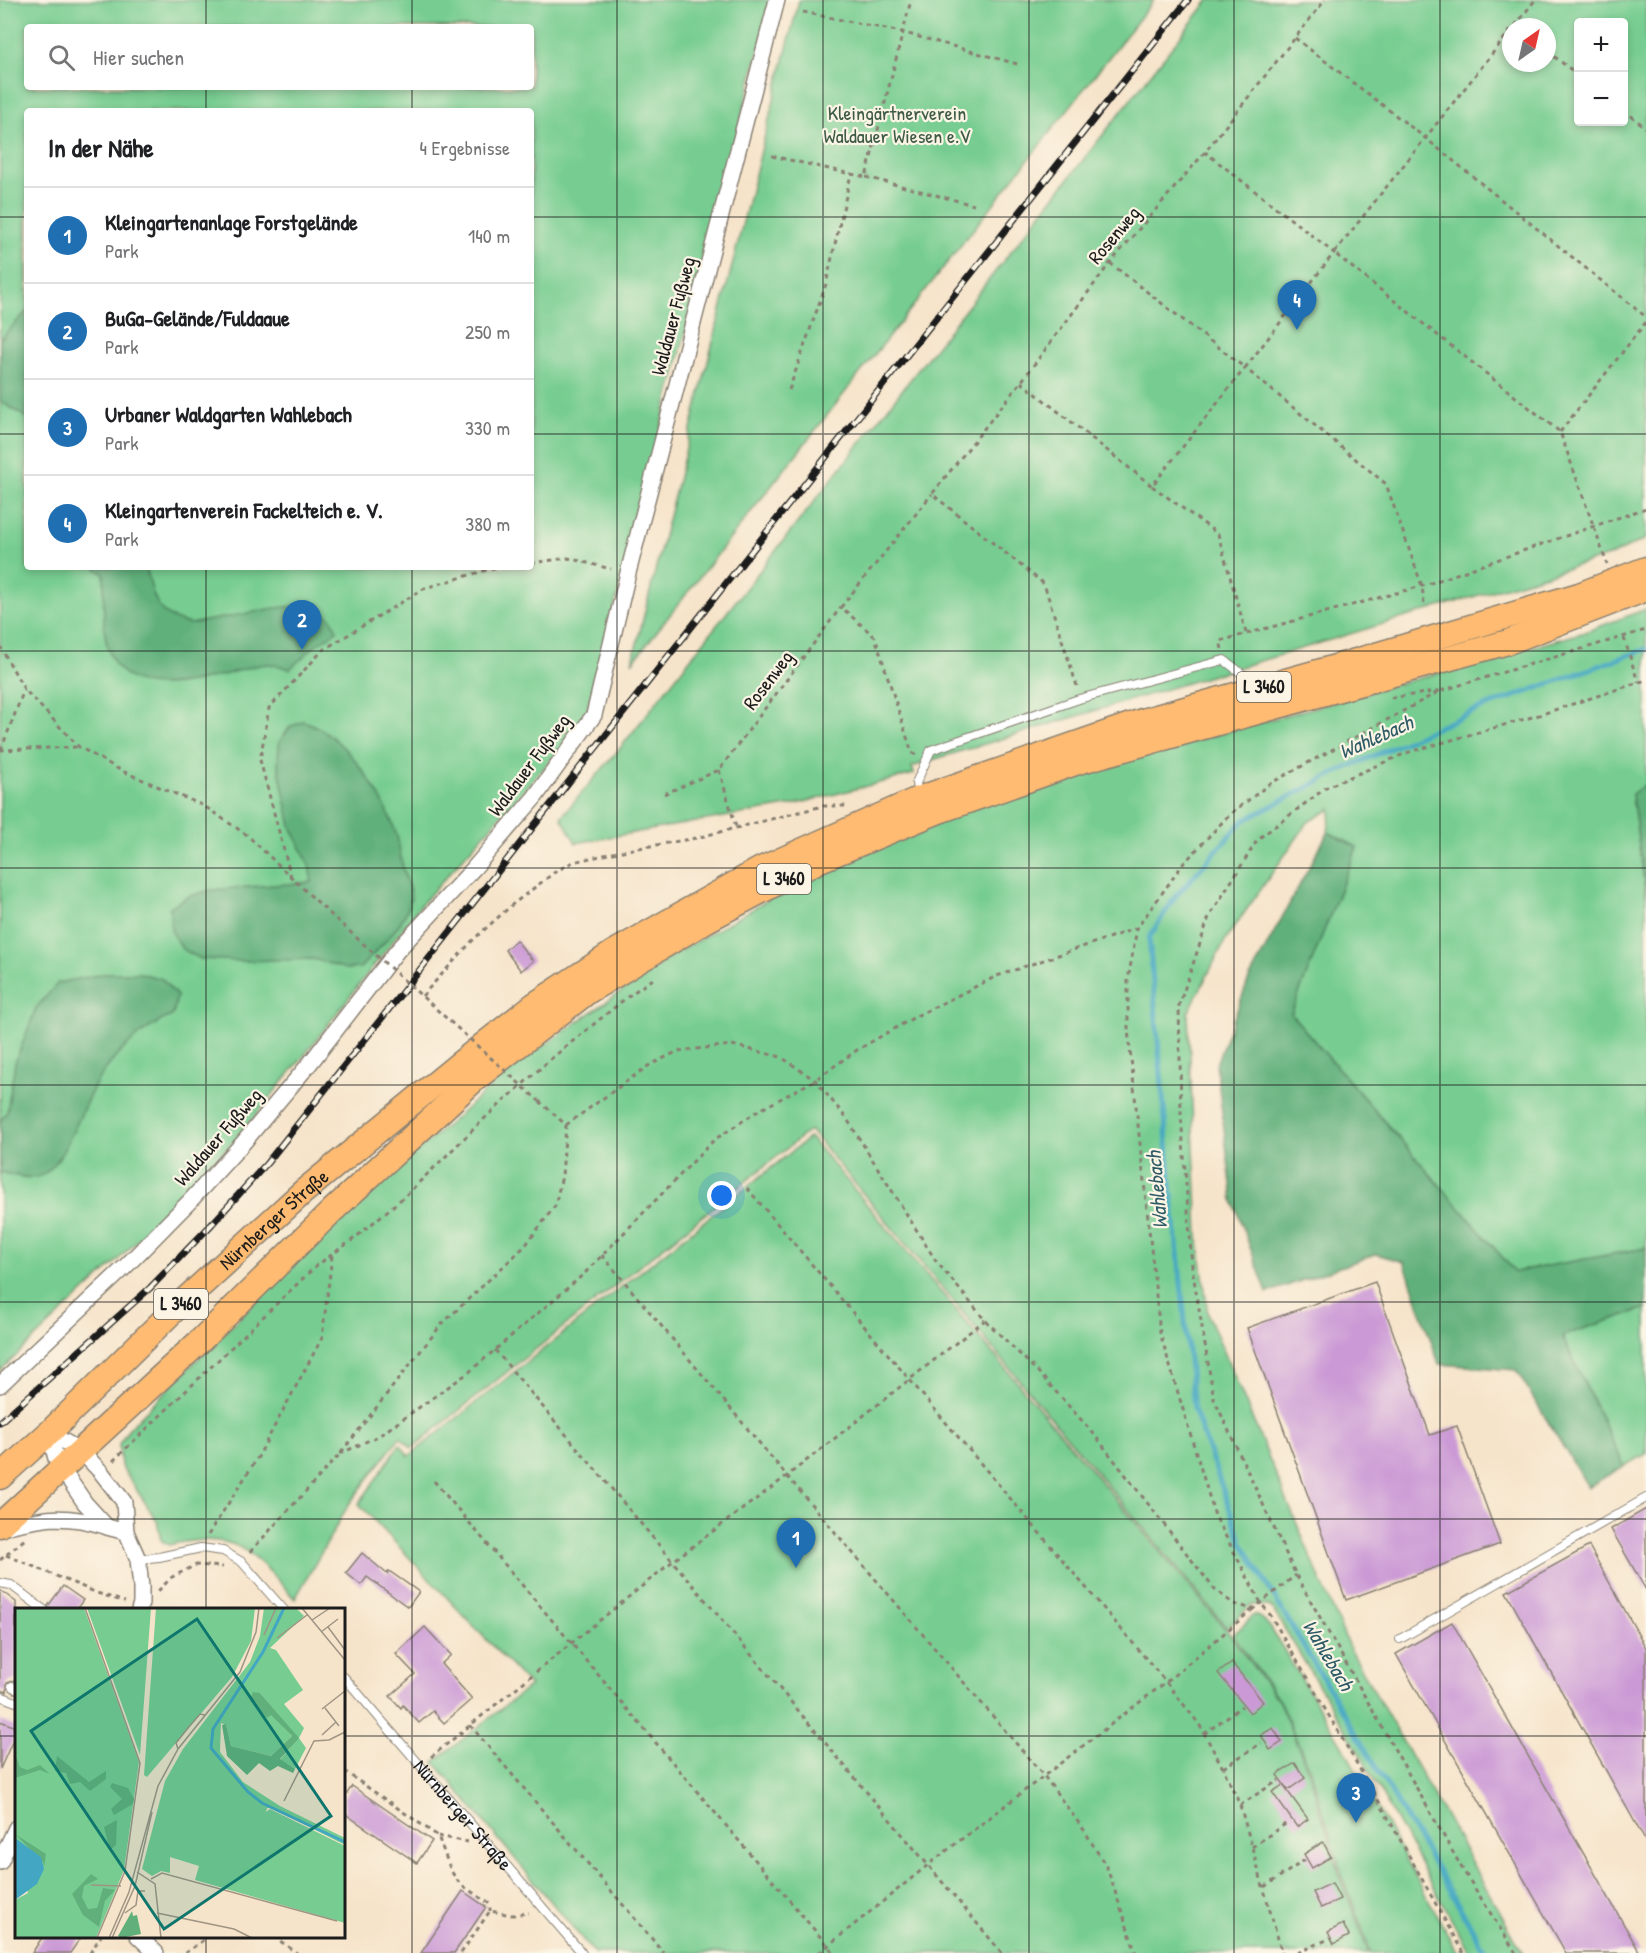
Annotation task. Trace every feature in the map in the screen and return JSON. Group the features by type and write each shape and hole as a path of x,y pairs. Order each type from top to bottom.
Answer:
{"main road":[{"name":"L 3460","path":"918,798 1142,721 1579,595 1646,569"},
{"name":"L 3460","path":"81,1451 199,1342 332,1211 475,1079 587,992 707,920 820,860 939,811 1078,762 1508,642 1646,589"},
{"name":"Nürnberger Straße","path":"49,1433 175,1309 303,1192 534,1005 613,953 761,869 918,798"},
{"name":"L 3460","path":"0,1477 49,1433"},
{"path":"0,1527 81,1451"}],"street":[{"name":"Waldauer Fußweg","path":"0,1385 125,1266 190,1201 243,1143 311,1062 397,951 536,797 594,715 628,573 777,0"},
{"path":"49,1433 81,1451 124,1502 126,1532 138,1559 141,1587 140,1608"},
{"path":"49,1433 57,1462 86,1503 107,1527"},
{"path":"0,1527 60,1517 85,1520 126,1532"},
{"path":"0,1862 15,1830"},
{"path":"140,1938 156,1953"}],"lane":[{"path":"918,798 916,783 931,750 1079,699 1224,660 1261,688"},
{"path":"1400,1639 1646,1498"},
{"path":"138,1559 201,1548 223,1551 242,1562 282,1608"},
{"path":"0,1583 11,1585 41,1608"},
{"name":"Nürnberger Straße","path":"345,1678 582,1953"},
{"path":"0,1696 15,1702"}],"path":[{"path":"866,177 911,0"},
{"name":"Rosenweg","path":"664,794 719,770 842,607 1021,382 1110,262 1205,152 1325,0"},
{"path":"1522,18 1535,0"},
{"path":"803,12 902,32 1021,64"},
{"path":"1295,38 1424,137 1646,317"},
{"path":"1152,486 1424,137 1502,43"},
{"path":"1556,58 1574,72"},
{"path":"1628,114 1646,128"},
{"path":"1205,152 1560,432 1609,571"},
{"path":"772,156 974,205"},
{"path":"789,390 826,284 851,174"},
{"path":"1110,262 1245,368 1386,484 1422,586 1424,603"},
{"path":"1560,432 1646,322"},
{"path":"1021,382 1152,486 1218,534 1246,633"},
{"path":"932,494 1044,584 1077,684 1079,699"},
{"path":"1224,660 1220,641 1422,586 1646,508"},
{"path":"534,563 568,558 628,573"},
{"path":"291,877 260,760 269,708 323,650 425,588 487,570"},
{"path":"842,607 875,637 912,753 927,759"},
{"path":"1384,699 1440,691 1646,630"},
{"path":"1624,638 1638,683"},
{"path":"0,646 24,689 79,747 122,771 204,806 247,835 329,913 566,1125"},
{"path":"1516,1953 1463,1870 1296,1575 1214,1399 1192,1267 1181,1114 1179,1005 1209,917 1258,839 1327,787 1406,753 1539,715 1646,680"},
{"path":"24,689 0,750 79,747"},
{"path":"1440,691 1271,783 1230,814 1183,864 1137,928 1128,981 1128,1030 1160,1333 1215,1515 1261,1603 1271,1616 1382,1807 1463,1953"},
{"path":"719,770 736,827"},
{"path":"422,996 474,939 513,904 555,872"},
{"path":"340,1454 380,1435 495,1350 585,1273 714,1140 758,1111 815,1080 857,1050 920,1014 997,976 1137,928"},
{"path":"101,1472 315,1266 406,1195 484,1119 552,1058 631,994 659,975"},
{"path":"242,1562 340,1454 441,1325 525,1246 555,1206 562,1176 566,1125 648,1066 678,1051 732,1045 781,1057 815,1080 847,1119 936,1261 985,1320 1039,1373 1093,1433 1215,1590 1234,1604 1252,1610"},
{"path":"747,1188 1166,1682 1199,1724 1240,1806 1282,1953"},
{"path":"201,1548 258,1457 322,1338 332,1255"},
{"path":"602,1255 787,1476 1044,1776 1084,1830 1107,1868 1136,1953"},
{"path":"421,1765 673,1562 787,1476 985,1320"},
{"path":"495,1350 1002,1953"},
{"path":"434,1481 834,1953"},
{"path":"0,1560 6,1555"},
{"path":"819,1953 928,1865 1166,1682 1296,1575"},
{"path":"1204,1734 1242,1706"},
{"path":"470,1725 664,1953"},
{"path":"1223,1768 1261,1743"},
{"path":"345,1772 438,1836 492,1846"},
{"path":"1240,1806 1279,1780"},
{"path":"1252,1847 1288,1822"},
{"path":"438,1836 451,1871 460,1884 490,1904 490,1911 461,1953"},
{"path":"1263,1887 1305,1860"},
{"path":"490,1911 512,1915 546,1910"},
{"path":"90,1953 100,1938"},
{"path":"185,1953 206,1938"},
{"path":"276,1938 297,1953"},
{"path":"1297,1953 1329,1939"}],"green space":[{"path":"0,0 772,0 584,723 420,906 303,1057 235,1140 118,1260 0,1371"},
{"name":"Kleingärtnerverein Waldauer Wiesen e.V","path":"799,0 1154,0 632,663"},
{"path":"1209,0 1646,0 1646,539 1612,555 935,759 912,767 914,774 793,805 576,843 561,817 621,747"},
{"path":"24,314 24,416 0,401 0,339"},
{"path":"98,570 147,570 158,605 170,617 179,621 192,624 281,607 306,607 327,615 337,631 316,645 290,669 267,664 198,681 159,685 142,683 128,676 116,665 108,648 104,625 104,574"},
{"path":"1646,609 1646,784 1632,794 1646,896 1646,1248 1515,1272 1291,1014 1357,847 1328,832 1331,809 1308,822 1226,939 1188,1013 1198,1236 1208,1314 1349,1647 1523,1953 1470,1953 1357,1749 1274,1611 1269,1606 1251,1605 1227,1628 810,1130 412,1448 400,1437 349,1504 295,1599 256,1559 233,1544 205,1540 168,1545 161,1540 157,1521 121,1466 119,1444 129,1428 257,1300 394,1172 513,1067 678,952 799,882 948,816 1078,773 1582,633"},
{"path":"303,721 318,727 346,751 371,782 381,799 397,835 410,890 411,898 407,911 389,937 360,968 346,969 314,959 243,961 201,959 182,949 171,930 170,907 189,896 211,890 312,882 309,865 291,826 278,765 279,742 290,727"},
{"path":"1646,784 1646,896 1632,794"},
{"path":"1328,832 1357,847 1291,1014 1515,1272 1646,1248 1646,1308 1562,1336 1624,1466 1588,1487 1516,1370 1439,1364 1404,1262 1376,1254 1267,1293 1233,1201 1216,1064 1249,979"},
{"path":"108,973 140,973 162,979 177,996 173,1015 142,1033 107,1067 64,1149 47,1172 32,1177 0,1172 0,1121 7,1112 15,1063 36,1008 58,983"},
{"path":"810,1137 1228,1632 1279,1702 1309,1772 1339,1873 1369,1953 594,1953 434,1762 530,1686 359,1504 400,1444 409,1456"},
{"path":"1646,1308 1646,1454 1624,1466 1562,1336"},
{"path":"1254,1615 1263,1619 1270,1627 1346,1752 1458,1953 1371,1953 1342,1875 1311,1772 1280,1702 1233,1635"}],"building":[{"path":"516,940 533,961 521,971 505,950"},
{"path":"1375,1282 1430,1435 1457,1426 1500,1544 1346,1600 1247,1328"},
{"path":"1646,1509 1646,1590 1611,1529"},
{"path":"1589,1546 1646,1648 1646,1842 1506,1592"},
{"path":"362,1553 387,1574 389,1571 419,1592 408,1607 367,1577 361,1585 346,1573"},
{"path":"63,1586 83,1600 77,1608 49,1608 48,1606"},
{"path":"0,1590 16,1602 16,1608 15,1680 7,1683 7,1692 0,1690"},
{"path":"1452,1622 1640,1953 1566,1953 1396,1654"},
{"path":"425,1627 451,1655 441,1664 472,1699 444,1723 433,1711 419,1723 403,1705 401,1708 390,1696 415,1674 396,1654"},
{"path":"1232,1663 1263,1702 1250,1713 1218,1673"},
{"path":"0,1721 15,1727 15,1735 0,1769"},
{"path":"1273,1728 1282,1742 1270,1750 1261,1735"},
{"path":"1295,1763 1305,1778 1288,1790 1277,1775"},
{"path":"1283,1785 1308,1819 1297,1827 1272,1792"},
{"path":"352,1786 432,1841 417,1863 345,1814 345,1796"},
{"path":"1323,1842 1331,1857 1312,1868 1304,1854"},
{"path":"1332,1883 1340,1899 1321,1908 1313,1892"},
{"path":"463,1891 486,1907 454,1953 421,1953"},
{"path":"1343,1924 1349,1936 1334,1944 1328,1932"},
{"path":"42,1938 81,1938 70,1953 32,1953"}],"waterway":[{"name":"Wahlebach","path":"1487,1953 1242,1543 1194,1409 1149,938 1175,897 1243,821 1335,773 1479,709 1646,649"}],"railway":[{"path":"0,1422 150,1288 267,1163 1188,0"}],"place":[{"name":"Kleingartenverein Fackelteich e. V.","path":"1297,330"},
{"name":"BuGa-Gelände/Fuldaaue","path":"302,650"},
{"name":"Kleingartenanlage Forstgelände","path":"796,1568"},
{"name":"Urbaner Waldgarten Wahlebach","path":"1356,1823"}]}
